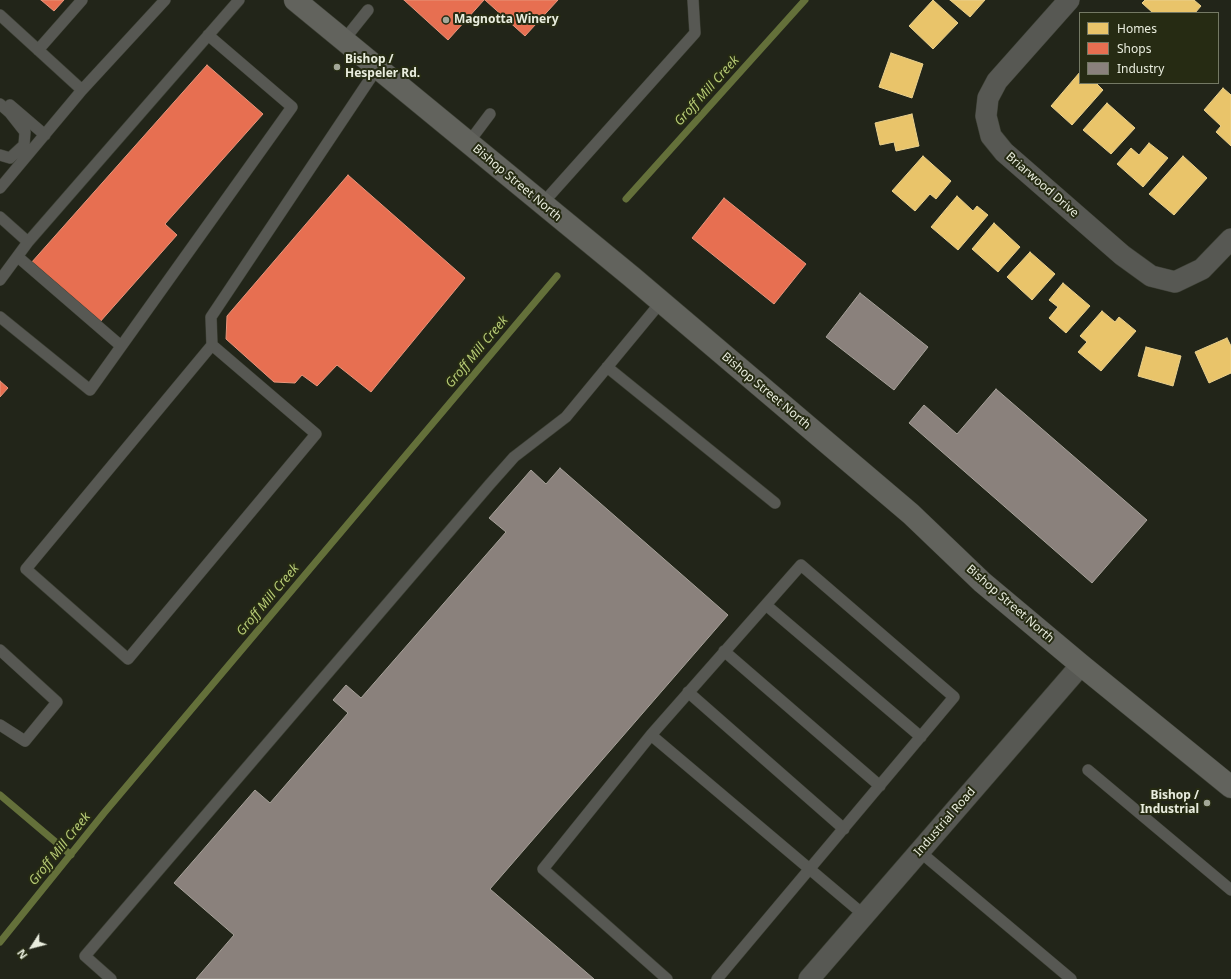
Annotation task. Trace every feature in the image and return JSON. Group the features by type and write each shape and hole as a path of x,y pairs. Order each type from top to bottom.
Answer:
{"main road":[{"name":"Bishop Street North","path":"295,0 469,142 661,302 911,514 982,582 1231,787"}],"street":[{"name":"Briarwood Drive","path":"1069,0 998,81 988,98 986,116 991,136 1004,152 1122,255 1151,276 1175,282 1202,269 1231,239"},
{"name":"Industrial Road","path":"809,979 1081,665"}],"lane":[{"path":"38,50 82,0"},
{"path":"0,188 82,90 165,0"},
{"path":"0,280 28,242 239,0"},
{"path":"542,204 695,33 693,0"},
{"path":"344,40 368,10"},
{"path":"0,15 82,90"},
{"path":"0,317 90,390 292,107 208,35"},
{"path":"212,345 316,434 128,659 26,569 212,345 211,317 378,67"},
{"path":"0,96 45,135"},
{"path":"0,104 10,113 25,132 24,145 10,158 0,154"},
{"path":"469,142 490,114"},
{"path":"0,218 28,242"},
{"path":"18,257 121,346"},
{"path":"111,979 85,956 490,484 514,457 566,417 661,302"},
{"path":"608,367 775,503"},
{"path":"667,979 542,869 651,735 801,565 954,697 717,979"},
{"path":"766,605 921,737"},
{"path":"0,650 58,702 25,741 0,725"},
{"path":"724,652 880,786"},
{"path":"688,692 844,829"},
{"path":"651,735 864,915"},
{"path":"1088,770 1231,890"},
{"path":"919,851 1071,979"}],"building: Homes":[{"path":"933,0 958,23 933,49 909,26"},
{"path":"950,0 985,0 970,17"},
{"path":"1145,0 1194,0 1201,6 1196,12 1152,12 1142,3"},
{"path":"891,53 923,64 912,98 879,87"},
{"path":"1079,73 1079,84 1097,84 1103,90 1072,125 1051,106"},
{"path":"1223,88 1231,95 1231,146 1216,132 1221,126 1204,110"},
{"path":"1107,103 1135,128 1111,154 1083,130"},
{"path":"912,114 919,146 896,151 894,142 880,145 875,123"},
{"path":"1149,143 1168,158 1143,187 1117,164 1131,148 1139,155"},
{"path":"923,156 951,181 936,199 930,194 915,211 892,191"},
{"path":"1183,156 1207,178 1174,215 1149,194"},
{"path":"957,196 973,211 977,206 988,215 958,250 931,227"},
{"path":"994,223 1020,247 998,272 972,249"},
{"path":"1030,252 1055,274 1032,300 1007,277"},
{"path":"1063,283 1090,306 1066,333 1049,318 1058,307 1049,300"},
{"path":"1102,311 1115,322 1119,317 1136,331 1101,371 1078,352 1087,342 1080,336"},
{"path":"1227,338 1231,346 1231,373 1209,383 1195,352"},
{"path":"1146,347 1181,356 1173,386 1138,376"}],"building: Shops":[{"path":"41,0 64,0 54,11"},
{"name":"Magnotta Winery","path":"404,0 484,0 448,40"},
{"name":"Magnotta Winery","path":"485,0 558,0 525,36"},
{"path":"207,65 263,114 165,224 177,235 99,323 31,263"},
{"path":"348,175 465,278 371,392 337,365 317,386 302,375 295,383 274,382 226,339 227,316"},
{"path":"724,198 806,264 774,304 692,238"},
{"path":"0,381 8,388 0,397"}],"building: Industry":[{"path":"860,293 928,347 894,390 826,337"},
{"path":"996,389 1147,520 1092,583 909,423 924,405 957,434"},
{"path":"560,468 728,615 490,889 594,979 196,979 234,935 174,883 255,790 270,803 348,713 333,700 346,685 361,698 506,532 489,518 531,470 546,484"}],"waterway":[{"name":"Groff Mill Creek","path":"626,199 805,0"},
{"name":"Groff Mill Creek","path":"0,942 104,813 557,276"},
{"path":"0,795 71,855"}],"place":[{"name":"Magnotta Winery","path":"446,20"},
{"name":"Bishop / Hespeler Rd.","path":"337,67"},
{"name":"Bishop / Industrial","path":"1207,803"}]}
